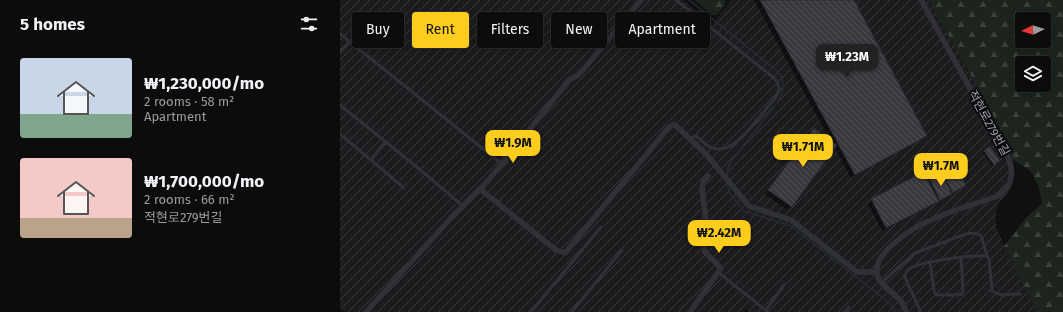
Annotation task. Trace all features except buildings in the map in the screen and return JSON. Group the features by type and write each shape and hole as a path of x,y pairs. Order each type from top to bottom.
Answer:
{"street":[{"path":"366,312 480,189 502,164 570,78 578,75 584,70 641,0"},
{"name":"적현로279번길","path":"877,272 878,262 890,246 932,219 998,196 1008,187 1011,180 1012,172 1008,157 921,0"},
{"path":"480,189 556,250 565,253 672,124 676,126 712,161 749,206 786,218 796,223 853,269 861,273 877,272 882,282 901,301 906,312"},
{"path":"690,312 719,273 721,268 705,252 700,234 700,228 706,220 702,188 703,182 708,176"}],"lane":[{"path":"676,0 774,78 779,88 775,98 737,142 718,149 708,146 696,136 694,136 691,140"},
{"path":"340,34 502,164"},
{"path":"340,52 350,42"},
{"path":"340,105 463,206"},
{"path":"340,134 404,188"},
{"path":"371,160 385,142"},
{"path":"531,312 601,227"},
{"path":"882,282 907,258 915,253 966,234 975,233 980,235 982,238 989,259 992,291 1001,294 1020,294"},
{"path":"572,312 622,250"},
{"path":"920,312 917,301 905,279 905,274 910,268 930,262 987,256"},
{"path":"930,262 934,291 936,295 959,295 962,294 963,289 961,258"},
{"path":"719,273 767,311 784,286"},
{"path":"845,312 850,307"}],"shaded area":[{"path":"340,0 683,0 698,12 615,12 615,48 710,48 710,22 713,24 731,0 929,0 1009,144 1015,172 1012,187 999,203 996,210 996,226 1004,246 1037,312 344,312 340,307"}],"green space":[{"path":"695,0 725,0 725,5 717,15 712,15"},
{"path":"929,0 1063,0 1063,312 1037,312 1004,246 1025,219 1042,203 1039,188 1031,171 1013,160 1009,144"}],"waterway":[{"path":"689,0 777,71 783,82 781,95 777,103 729,164 727,176"},
{"path":"727,182 729,192 744,211 791,226 891,304 895,312"}]}
